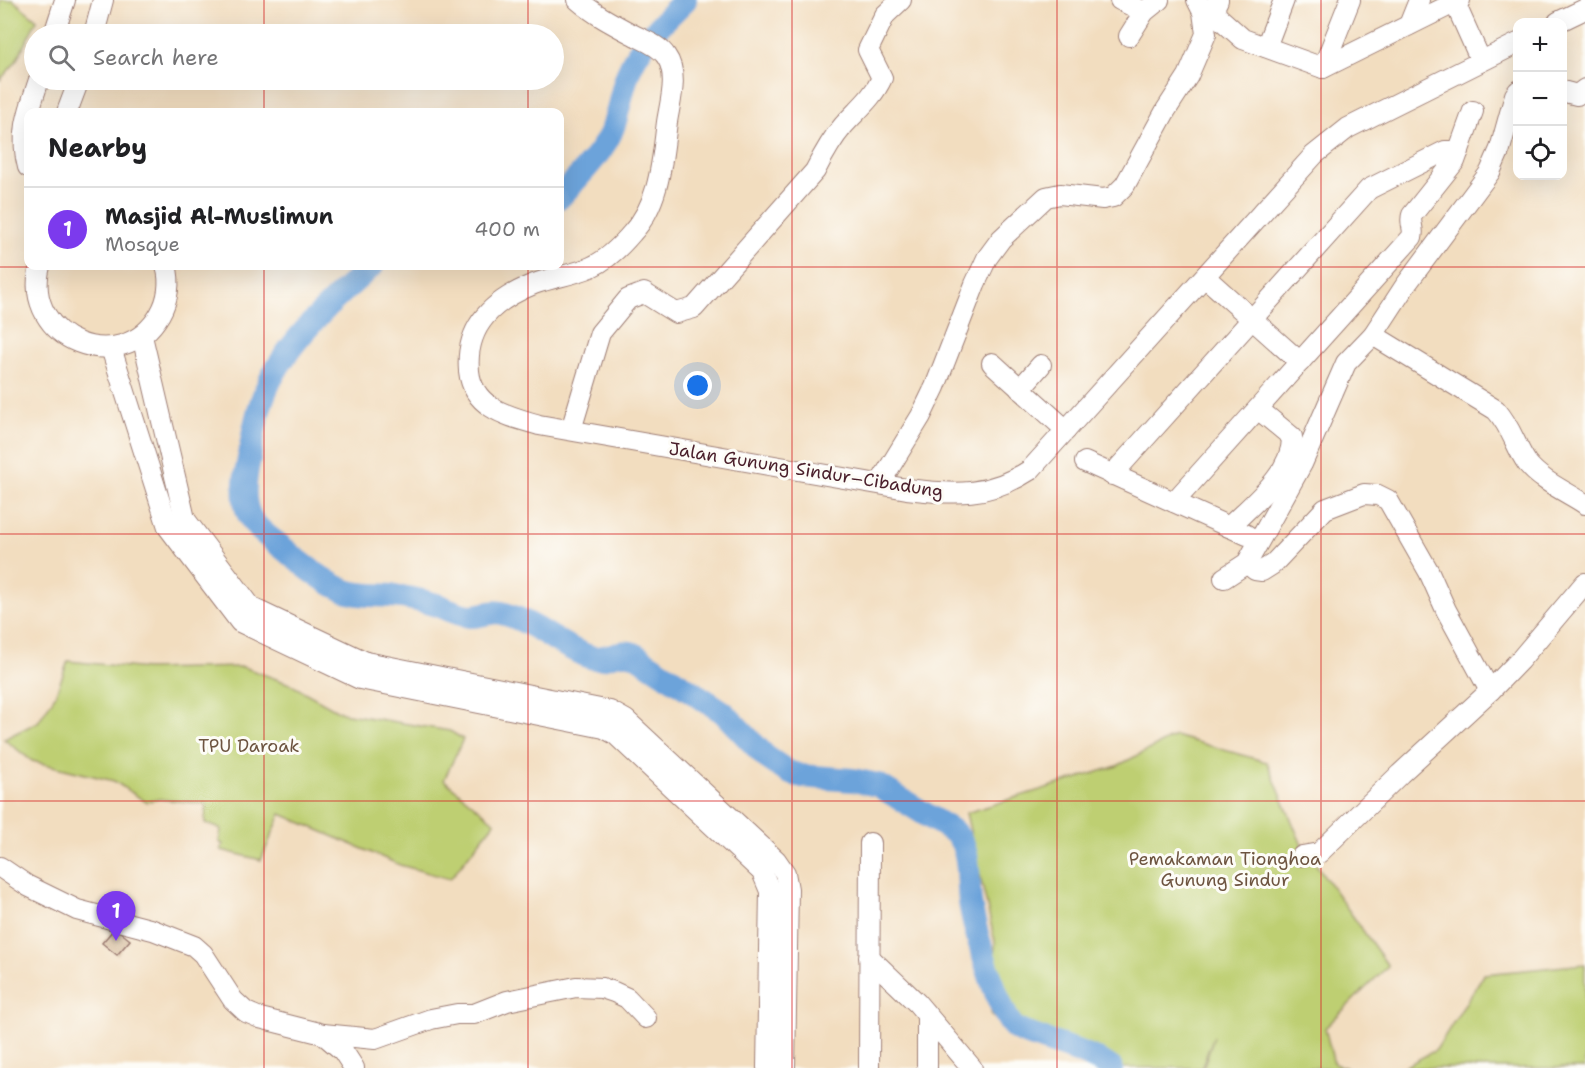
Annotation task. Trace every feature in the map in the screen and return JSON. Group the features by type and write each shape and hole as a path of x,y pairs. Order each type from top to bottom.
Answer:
{"street":[{"path":"57,24 65,0"},
{"path":"97,24 103,0"},
{"name":"Jalan Gunung Sindur–Cibadung","path":"578,0 590,10 659,49 670,64 672,84 658,182 647,212 628,237 598,262 590,267 533,285 493,308 480,321 471,344 470,373 474,389 482,401 504,415 539,425 933,492 984,491 1016,479 1030,470 1314,155 1331,140 1348,129 1513,45"},
{"path":"571,430 600,333 628,299 644,293 676,313 694,308 814,171 826,147 875,93 882,78 868,50 885,15 901,0"},
{"path":"1120,0 1152,6 1129,36"},
{"path":"880,483 921,416 935,387 975,284 987,258 1001,239 1046,197 1060,194 1103,200 1113,197 1125,185 1166,110 1188,76 1206,34 1203,12 1197,0"},
{"path":"1218,0 1215,6 1216,15 1243,39 1323,68 1458,1 1481,61"},
{"path":"1266,47 1284,0"},
{"path":"1323,68 1350,0"},
{"path":"1409,25 1419,0"},
{"path":"1566,18 1585,9"},
{"path":"1567,92 1577,95 1585,89"},
{"path":"30,108 36,90"},
{"path":"68,108 75,90"},
{"path":"1224,578 1247,563 1302,464 1346,363 1373,335 1405,286 1490,172 1500,149 1513,102"},
{"path":"1173,502 1412,237 1414,232 1410,220 1412,215 1455,161 1473,111"},
{"path":"1112,475 1369,189 1445,151 1459,151"},
{"path":"40,270 38,287 42,306 51,323 65,337 79,344 111,348 142,336 155,323 164,308 168,291 166,270"},
{"path":"1205,277 1300,362"},
{"path":"1373,335 1496,410 1507,422 1527,463 1540,475 1585,504"},
{"path":"142,336 185,519 252,608 366,662 610,711 626,720 776,860 785,873 788,889 785,1068"},
{"path":"111,348 168,527 240,622 360,679 604,728 615,734 762,872 770,891 767,1068"},
{"path":"992,363 1066,430"},
{"path":"1020,389 1041,365"},
{"path":"1085,462 1238,531 1276,478 1292,449 1292,437 1258,409"},
{"path":"1247,563 1255,570 1262,571 1273,564 1325,509 1364,494 1378,495 1388,500 1429,572 1446,610 1490,692"},
{"path":"1302,856 1319,853 1400,774 1490,692 1585,583"},
{"path":"869,1068 870,843"},
{"path":"0,867 28,886 76,910 153,930 194,946 203,954 233,1000 246,1012 260,1018 323,1034 375,1039 431,1019 457,1014 474,1014 507,1001 576,987 602,988 614,992 627,998 646,1018"},
{"path":"869,957 927,1016 972,1068"},
{"path":"927,1016 927,1068"},
{"path":"323,1034 343,1051 354,1068"}],"green space":[{"path":"0,0 13,0 37,20 35,24 24,24 24,45 15,63 0,80"},
{"name":"TPU Daroak","path":"68,661 147,669 243,667 290,684 342,713 450,731 463,739 444,780 495,822 450,879 400,865 281,814 261,860 221,850 223,844 219,842 221,829 205,823 206,804 159,799 146,802 114,781 32,761 4,739 38,722 55,696"},
{"name":"Pemakaman Tionghoa Gunung Sindur","path":"1175,736 1267,762 1301,843 1388,966 1325,1028 1334,1064 1348,1068 1203,1068 1214,1036 1201,1068 1121,1068 1107,1058 1038,1044 991,1016 995,942 966,813 1117,766"},
{"path":"1585,964 1585,1068 1402,1068 1436,1050 1484,974"}],"building":[{"path":"115,928 130,940 117,955 102,943"}],"waterway":[{"path":"564,193 590,164 609,136 630,68 644,43 685,0"},
{"path":"368,270 329,305 302,334 279,365 266,390 254,429 245,488 247,510 258,528 310,570 346,591 416,600 470,616 495,612 505,614 527,623 590,657 601,658 622,653 634,654 723,712 766,757 788,772 801,776 853,780 878,785 954,832 960,839 966,855 970,902 981,948 994,988 1008,1019 1022,1032 1085,1054 1111,1068"}],"place":[{"name":"Masjid Al-Muslimun","path":"116,941"}]}
